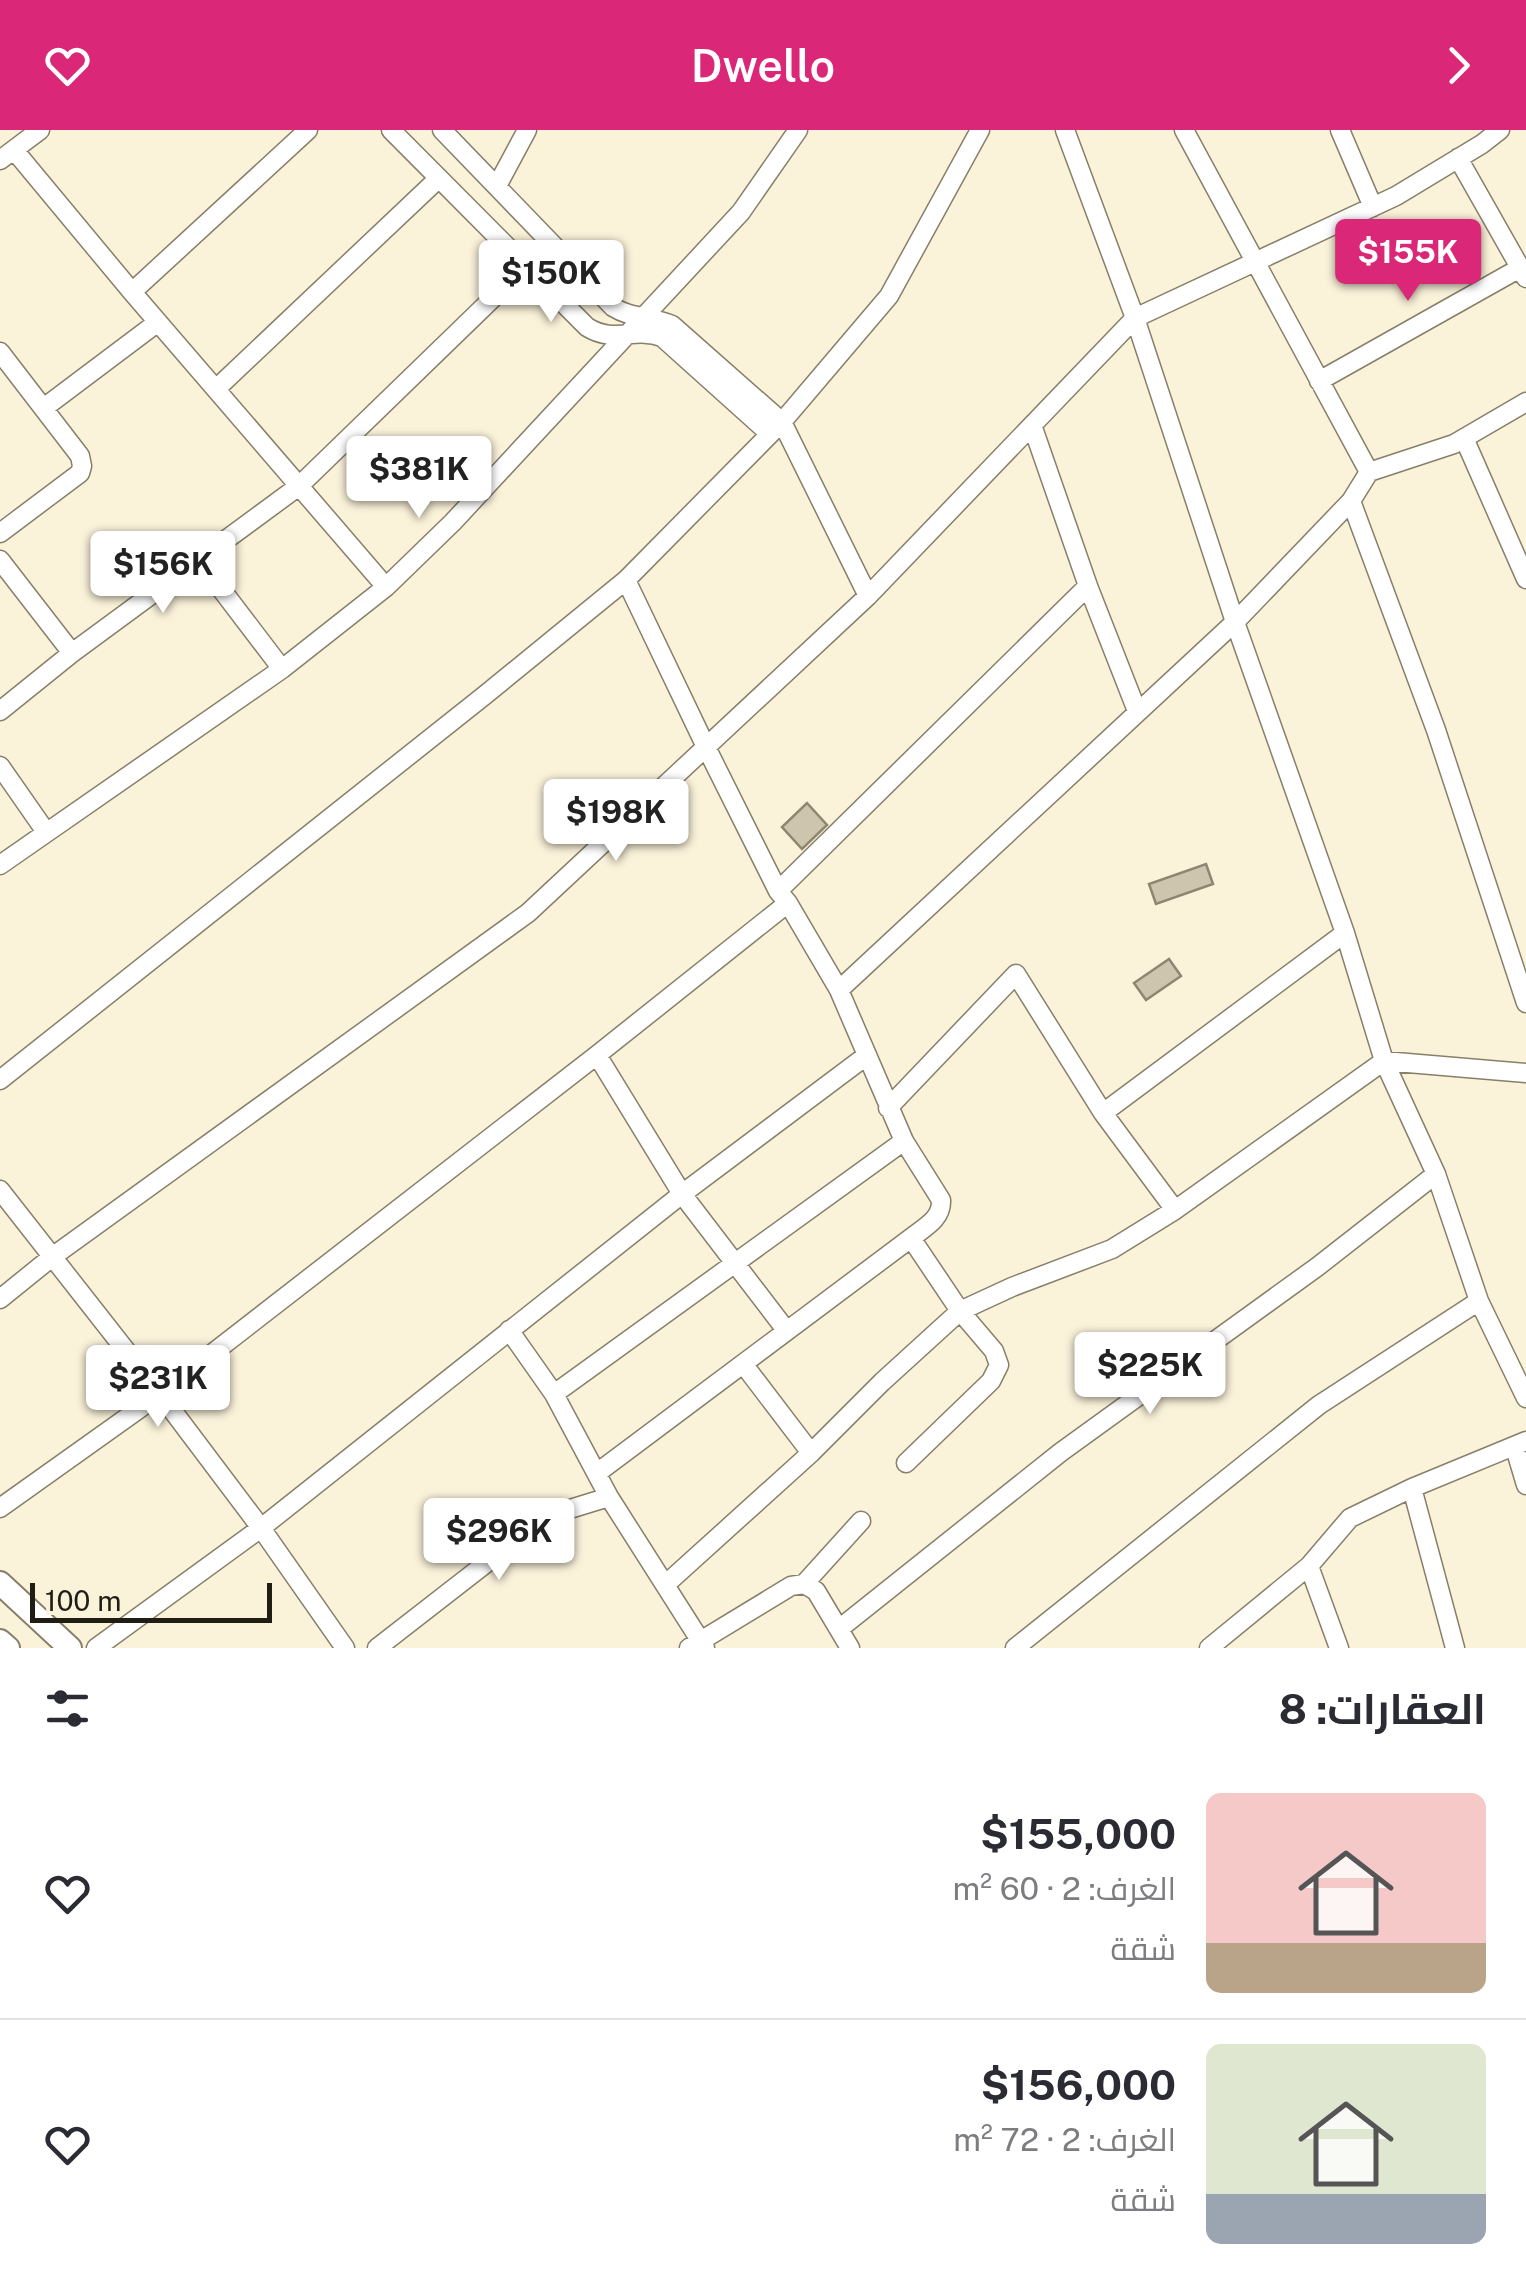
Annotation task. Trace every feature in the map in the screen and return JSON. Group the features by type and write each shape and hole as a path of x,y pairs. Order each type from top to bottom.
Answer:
{"main road":[{"path":"0,1582 70,1648"},
{"path":"0,1641 8,1648"}],"street":[{"path":"40,130 7,155 132,292 386,587"},
{"path":"132,292 308,130"},
{"path":"391,130 594,332 608,336 645,332 670,341 776,428"},
{"path":"442,130 613,307 632,317 663,321 680,331 776,428 868,596"},
{"path":"497,186 528,130"},
{"path":"0,865 282,668 386,587 453,522 741,212 798,130"},
{"path":"0,1080 626,580 776,428 889,296 980,130"},
{"path":"1064,130 1135,318 1235,622 1345,934 1384,1061 1436,1174 1478,1302 1526,1398"},
{"path":"1184,130 1369,472"},
{"path":"1340,130 1374,207"},
{"path":"0,1299 52,1257 528,913 868,596 1135,318 1396,196 1458,158 1479,137 1500,130"},
{"path":"1319,381 1523,273 1458,158"},
{"path":"216,389 439,178"},
{"path":"0,710 299,486 525,266"},
{"path":"45,407 158,322"},
{"path":"0,352 45,407 80,456 82,466 80,473 0,533"},
{"path":"839,990 1235,622 1351,501 1369,472 1454,444 1526,402"},
{"path":"1032,425 1137,711"},
{"path":"1464,438 1526,578"},
{"path":"1351,501 1436,730 1526,1003"},
{"path":"0,560 72,654"},
{"path":"199,560 282,668"},
{"path":"598,1473 911,1238 938,1216 941,1200 904,1141 839,990 783,897 626,580"},
{"path":"0,1508 160,1394 598,1055 783,897 1088,586"},
{"path":"0,766 46,832"},
{"path":"1103,1112 1345,934"},
{"path":"888,1108 1016,974 1103,1112 1175,1210"},
{"path":"598,1055 682,1194 786,1330"},
{"path":"96,1648 260,1528 682,1194 866,1056"},
{"path":"665,1584 811,1453 960,1311 1112,1249 1175,1210 1384,1061 1525,1075"},
{"path":"554,1394 904,1141"},
{"path":"839,1629 1061,1452 1317,1267 1436,1174"},
{"path":"0,1190 160,1394 345,1648"},
{"path":"906,1463 991,1381 999,1365 994,1351 960,1311 911,1238"},
{"path":"1015,1648 1319,1405 1478,1302"},
{"path":"509,1330 554,1394 698,1645 792,1586 804,1584 861,1521"},
{"path":"744,1365 811,1453"},
{"path":"1208,1648 1309,1566 1350,1518 1520,1444 1526,1484"},
{"path":"1412,1488 1455,1648"},
{"path":"376,1648 547,1516 610,1497"},
{"path":"1309,1566 1339,1648"},
{"path":"804,1584 816,1591 850,1648"}],"building":[{"path":"807,803 827,825 802,849 782,827"},
{"path":"1206,864 1213,884 1156,904 1149,884"},
{"path":"1169,959 1181,976 1146,1000 1134,983"}]}
